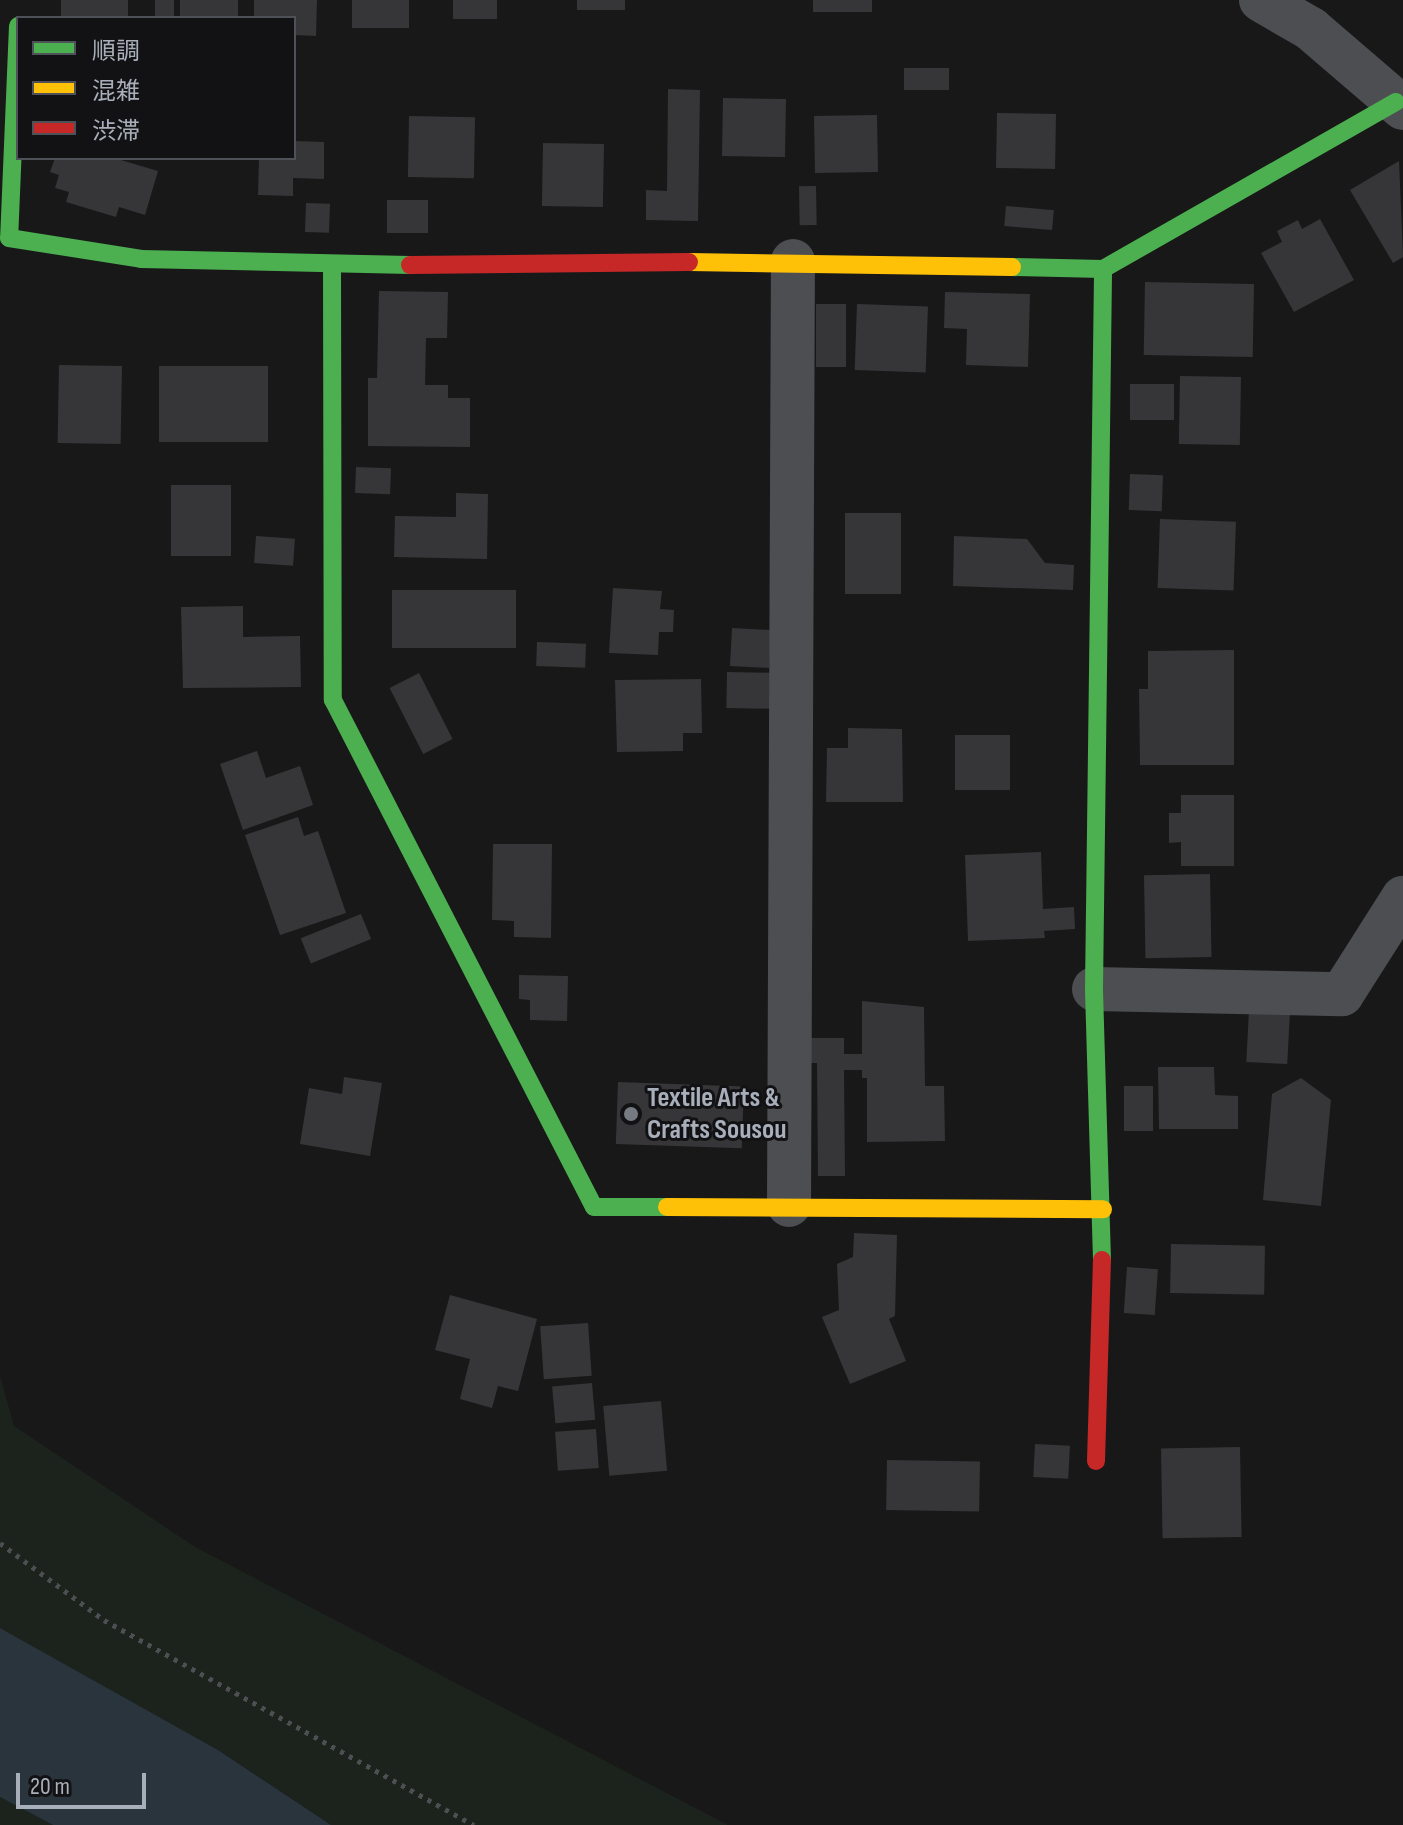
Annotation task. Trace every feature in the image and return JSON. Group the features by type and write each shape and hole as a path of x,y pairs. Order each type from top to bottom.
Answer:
{"street":[{"path":"16,56 4,236 141,259 332,266 793,261 1103,269 1400,105 1311,29 1261,0"},
{"path":"789,1205 793,261"},
{"path":"332,266 333,700 594,1207 789,1205 1103,1209"},
{"path":"1096,1461 1103,1209 1094,989 1103,269"},
{"path":"1094,989 1342,994 1403,898"}],"path":[{"path":"0,1543 104,1620 474,1825"}],"shaded area":[{"path":"0,1376 14,1426 195,1547 728,1825 331,1825 218,1750 0,1628"},
{"path":"0,1628 218,1750 331,1825 53,1825 0,1797"},
{"path":"0,1797 53,1825 0,1825"}],"building":[{"path":"61,0 128,0 128,16 61,16"},
{"path":"155,0 174,0 174,16 155,16"},
{"path":"180,0 238,0 238,16 180,16"},
{"path":"254,0 317,0 316,36 296,35 296,16 254,16"},
{"path":"352,0 409,0 409,28 352,28"},
{"path":"453,0 497,0 497,19 453,19"},
{"path":"577,0 625,0 625,10 577,10"},
{"path":"813,0 872,0 872,12 813,12"},
{"path":"904,68 949,68 949,90 904,90"},
{"path":"668,89 700,90 698,221 646,220 646,190 667,191"},
{"path":"723,98 786,99 785,157 722,156"},
{"path":"997,113 1056,114 1055,169 996,168"},
{"path":"877,115 878,172 815,173 814,116"},
{"path":"409,116 475,117 474,178 408,177"},
{"path":"296,141 324,142 324,179 293,178 293,196 258,195 259,160 296,160"},
{"path":"543,143 604,144 603,207 542,206"},
{"path":"54,160 121,160 158,171 145,215 119,207 116,217 66,202 69,192 55,188 59,175 50,172"},
{"path":"1399,161 1403,257 1393,263 1350,190"},
{"path":"799,186 816,186 817,225 800,225"},
{"path":"387,200 428,200 428,233 387,233"},
{"path":"306,203 330,204 329,233 305,232"},
{"path":"1006,206 1054,210 1052,230 1004,226"},
{"path":"1320,219 1354,280 1294,312 1261,253 1282,242 1277,231 1298,220 1302,229"},
{"path":"1145,282 1254,284 1253,357 1144,355"},
{"path":"379,291 448,292 447,338 426,338 425,385 448,385 448,398 470,398 470,447 368,446 368,378 377,378"},
{"path":"945,292 1030,294 1028,367 966,365 967,329 944,328"},
{"path":"816,304 846,304 846,367 816,367"},
{"path":"857,304 928,306 926,372 855,370"},
{"path":"59,365 122,366 121,444 58,443"},
{"path":"159,366 268,366 268,442 159,442"},
{"path":"1180,376 1241,377 1240,445 1179,444"},
{"path":"1130,384 1174,384 1174,420 1130,420"},
{"path":"356,467 391,468 390,494 355,493"},
{"path":"1130,474 1163,475 1162,511 1129,510"},
{"path":"171,485 231,485 231,556 171,556"},
{"path":"456,493 488,494 487,559 394,557 395,516 456,517"},
{"path":"845,513 901,513 901,594 845,594"},
{"path":"1160,519 1236,522 1234,591 1158,588"},
{"path":"256,536 295,539 293,566 254,563"},
{"path":"954,536 1027,539 1045,563 1074,565 1073,590 953,586"},
{"path":"613,588 662,591 660,609 674,610 673,632 659,632 658,655 609,653"},
{"path":"392,590 516,590 516,648 392,648"},
{"path":"243,606 243,637 300,636 301,687 183,688 181,607"},
{"path":"732,628 771,630 769,668 730,666"},
{"path":"537,642 586,644 585,668 536,666"},
{"path":"1234,650 1234,765 1140,765 1139,689 1148,689 1148,651"},
{"path":"727,672 772,673 771,709 726,708"},
{"path":"419,673 453,739 423,754 390,688"},
{"path":"701,679 702,733 683,733 683,751 617,752 615,680"},
{"path":"848,728 902,729 903,802 826,802 827,748 848,748"},
{"path":"955,735 1010,735 1010,790 955,790"},
{"path":"257,751 266,778 300,766 313,805 243,830 220,764"},
{"path":"1181,795 1234,795 1234,866 1181,866 1181,842 1169,843 1169,813 1181,813"},
{"path":"298,817 304,836 318,831 346,913 280,935 245,835"},
{"path":"493,844 552,844 551,938 514,937 514,921 492,920"},
{"path":"1041,852 1043,909 1074,907 1075,929 1044,931 1045,938 968,941 965,855"},
{"path":"1210,874 1211,957 1145,958 1144,875"},
{"path":"361,914 371,939 311,963 301,938"},
{"path":"519,975 568,976 567,1021 530,1020 530,1000 519,999"},
{"path":"862,1001 924,1007 925,1086 944,1086 945,1141 867,1142 867,1078 862,1078 862,1070 844,1070 845,1176 818,1176 817,1063 807,1063 807,1038 844,1038 844,1054 862,1054"},
{"path":"1249,1010 1290,1012 1287,1064 1246,1062"},
{"path":"1158,1067 1214,1067 1215,1095 1238,1096 1238,1129 1159,1129"},
{"path":"344,1077 382,1083 370,1156 300,1144 309,1088 342,1094"},
{"path":"1301,1078 1331,1100 1321,1206 1263,1200 1272,1094"},
{"path":"618,1082 744,1086 742,1148 616,1144"},
{"path":"1124,1086 1153,1086 1153,1131 1124,1131"},
{"path":"854,1233 897,1235 895,1316 889,1319 906,1361 850,1384 822,1317 839,1310 837,1264 853,1257"},
{"path":"1171,1244 1265,1246 1264,1295 1170,1293"},
{"path":"1127,1267 1158,1269 1155,1315 1124,1313"},
{"path":"450,1295 537,1319 518,1391 498,1386 492,1408 460,1399 470,1359 435,1350"},
{"path":"588,1323 592,1376 544,1379 540,1326"},
{"path":"592,1383 595,1420 555,1423 552,1386"},
{"path":"661,1401 667,1471 609,1476 603,1406"},
{"path":"596,1429 599,1468 558,1471 555,1432"},
{"path":"1035,1444 1070,1446 1068,1479 1033,1477"},
{"path":"1240,1447 1242,1537 1163,1538 1161,1448"},
{"path":"887,1460 980,1462 979,1512 886,1510"}],"traffic: fast":[{"path":"16,73 9,238 141,259 410,265"},
{"path":"1012,267 1103,269 1396,102"},
{"path":"332,266 333,700 594,1207 667,1207"},
{"path":"1102,1260 1094,989 1103,269"}],"traffic: slow":[{"path":"689,262 1012,267"},
{"path":"667,1207 1103,1209"}],"traffic: jam":[{"path":"410,265 689,262"},
{"path":"1096,1461 1102,1260"}],"place":[{"name":"Textile Arts & Crafts Sousou","path":"631,1114"}]}
